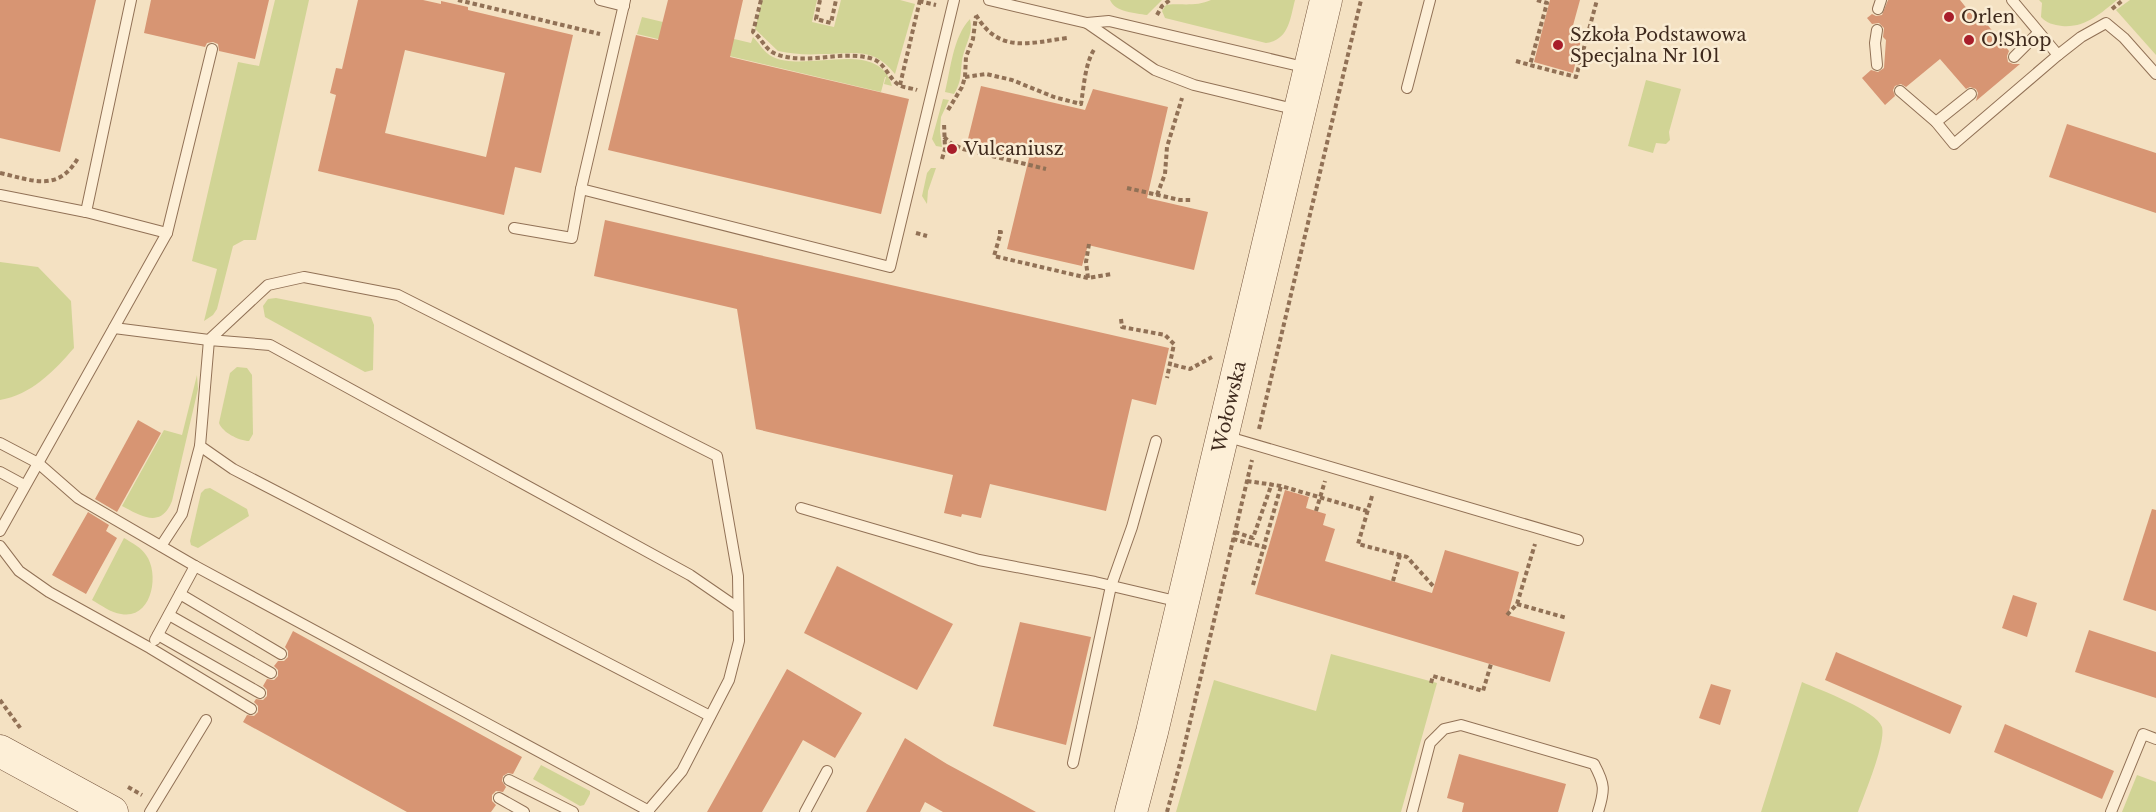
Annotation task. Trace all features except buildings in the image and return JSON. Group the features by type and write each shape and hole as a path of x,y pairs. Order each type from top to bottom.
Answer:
{"street":[{"name":"Wołowska","path":"1131,812 1326,0"},
{"path":"0,751 119,799"}],"lane":[{"path":"86,212 131,0"},
{"path":"514,228 572,238 581,189 625,3 600,0"},
{"path":"581,189 890,267 954,0"},
{"path":"989,0 1088,23 1109,21 1309,68"},
{"path":"1407,88 1430,0"},
{"path":"2012,0 2058,55"},
{"path":"1088,23 1155,70 1194,85 1300,111"},
{"path":"1900,91 1936,122 1954,144 2058,55 2081,37 2106,23 2124,38 2156,74"},
{"path":"1877,30 1875,43 1877,65"},
{"path":"2014,57 2038,33"},
{"path":"0,531 167,233 212,49"},
{"path":"1936,122 1971,94"},
{"path":"0,195 86,212 167,233"},
{"path":"0,443 38,463 78,498 195,566 648,812 682,771 729,680 739,641 738,576 717,456 398,295 304,278 268,285 208,340 200,446 182,514 161,546"},
{"path":"114,328 270,345 690,575 738,609"},
{"path":"1222,436 1578,540"},
{"path":"1073,763 1111,586 1132,527 1155,441"},
{"path":"200,446 233,469 710,716"},
{"path":"0,472 24,485"},
{"path":"801,508 979,560 1183,603"},
{"path":"0,546 19,571 49,592 150,648 250,709"},
{"path":"150,648 195,566"},
{"path":"180,594 281,654"},
{"path":"169,615 271,673"},
{"path":"158,635 260,693"},
{"path":"153,807 206,720"},
{"path":"1412,812 1430,743 1443,729 1461,725 1593,764 1603,780 1603,794 1598,812"},
{"path":"2111,812 2143,734 2156,740"},
{"path":"805,812 827,771"},
{"path":"509,780 573,812"},
{"path":"499,798 524,812"}],"path":[{"path":"458,0 616,37"},
{"path":"760,0 753,32 758,35 768,50 779,55 802,58 862,56 876,60 900,85 921,90"},
{"path":"820,0 816,19 831,22 837,0"},
{"path":"900,85 920,0 941,5"},
{"path":"1154,21 1162,6 1170,0"},
{"path":"1167,812 1361,0"},
{"path":"1530,65 1547,3 1537,0"},
{"path":"1516,61 1576,77 1597,0"},
{"path":"942,159 945,149 944,116 965,78 966,57 973,39 976,15"},
{"path":"965,78 986,74 1012,80 1054,97 1081,104 1092,54 1097,45"},
{"path":"1157,195 1165,174 1167,147 1183,97"},
{"path":"944,136 963,150 1046,169"},
{"path":"0,172 38,182 54,181 73,166 79,155"},
{"path":"1126,188 1180,200 1191,200"},
{"path":"912,232 927,236"},
{"path":"998,232 1000,232 994,256 1088,278 1112,274"},
{"path":"1088,278 1086,262 1089,244"},
{"path":"1121,319 1122,327 1165,335 1174,344 1167,378"},
{"path":"1316,511 1330,466"},
{"path":"1247,481 1272,483 1367,511"},
{"path":"1235,532 1253,538 1272,483"},
{"path":"1253,585 1266,548 1281,486"},
{"path":"1383,497 1372,494 1358,544 1407,557 1434,587"},
{"path":"1507,615 1517,604 1539,528"},
{"path":"1233,539 1266,548"},
{"path":"1393,581 1400,555"},
{"path":"1516,583 1522,585"},
{"path":"1517,604 1567,618"},
{"path":"1431,683 1433,676 1483,691 1491,664"},
{"path":"0,700 19,728 28,733"},
{"path":"119,799 153,807"}],"green space":[{"path":"275,0 309,0 256,240 244,240 233,246 217,309 204,321 217,269 192,261 238,62 259,66"},
{"path":"762,0 817,0 812,22 834,27 841,0 900,0 915,4 895,74 887,65 870,55 795,54 778,51 755,29"},
{"path":"1110,0 1162,0 1147,15 1131,13 1116,7"},
{"path":"1211,0 1295,0 1290,21 1284,33 1280,38 1266,43 1165,18 1162,11 1166,5 1194,4"},
{"path":"2039,0 2117,0 2092,19 2078,25 2062,26 2048,22 2041,17 2042,3"},
{"path":"2130,0 2156,0 2156,55 2116,10"},
{"path":"642,17 751,43 753,37 770,55 787,61 840,59 873,63 885,71 892,86 884,84 885,77 881,92 637,34"},
{"path":"970,19 970,32 959,83 954,94 945,92 956,44 964,26"},
{"path":"1646,80 1681,89 1669,132 1670,140 1666,144 1656,143 1653,153 1628,146"},
{"path":"943,99 949,100 941,117 942,147 936,146 932,139"},
{"path":"931,168 936,168 928,191 927,204 922,196 927,173"},
{"path":"0,262 38,267 71,301 74,348 41,381 22,393 0,400"},
{"path":"276,298 371,317 374,325 373,370 365,372 265,317 263,306 268,299"},
{"path":"237,367 247,368 252,375 253,434 249,441 231,435 219,423 230,373"},
{"path":"197,375 198,389 172,501 162,515 156,518 143,516 122,506 164,430 182,435"},
{"path":"210,488 247,509 249,516 198,548 191,545 190,541 201,493"},
{"path":"124,538 144,552 152,573 150,594 146,603 132,614 114,612 92,600"},
{"path":"1331,654 1437,683 1401,812 1176,812 1214,680 1316,711"},
{"path":"1802,682 1859,707 1870,714 1882,727 1878,756 1858,812 1761,812"},
{"path":"541,765 590,791 584,805 580,806 533,779"},
{"path":"2137,775 2156,782 2156,812 2122,812"}],"place":[{"name":"Orlen","path":"1949,17"},
{"name":"O!Shop","path":"1969,40"},
{"name":"Szkoła Podstawowa Specjalna Nr 101","path":"1558,45"},
{"name":"Vulcaniusz","path":"952,149"}]}
